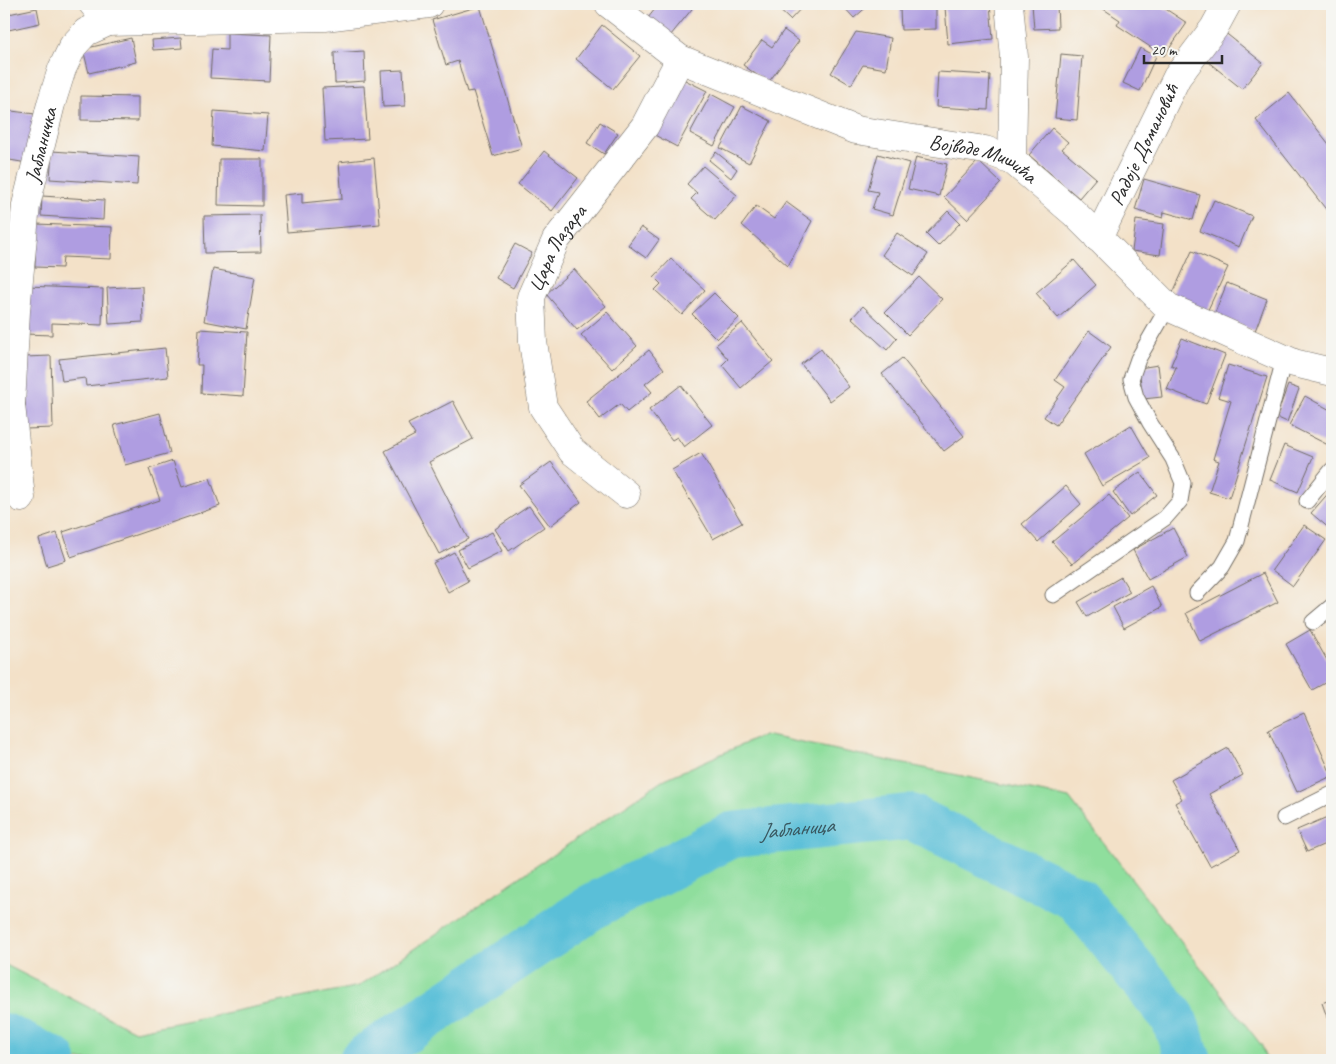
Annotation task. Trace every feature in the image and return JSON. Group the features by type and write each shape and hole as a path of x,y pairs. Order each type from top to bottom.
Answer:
{"street":[{"path":"101,13 325,17 429,4"},
{"name":"Војводе Мишића","path":"609,4 680,60 856,130 985,150 1012,160 1074,213 1168,307 1284,359 1328,371"},
{"path":"1009,4 1014,57 1012,160"},
{"name":"Радоје Домановић","path":"1098,238 1177,76 1214,28 1227,4"},
{"name":"Јабланичка","path":"21,498 11,405 16,311 26,205 62,68 73,46 101,13"},
{"name":"Цара Лазара","path":"626,494 572,450 543,408 534,342 531,297 556,240 644,126 680,60"}],"lane":[{"path":"1054,595 1165,518 1180,501 1183,483 1180,475 1173,459 1136,397 1131,379 1138,359 1168,307"},
{"path":"1197,593 1222,568 1237,541 1284,359"},
{"path":"1307,501 1332,470"},
{"path":"1313,622 1332,606"},
{"path":"1284,818 1332,794"}],"green space":[{"path":"764,735 1069,798 1262,1046 1266,1060 4,1060 4,964 135,1031 359,986 665,779"}],"building":[{"path":"659,4 686,4 692,9 666,41 644,23"},
{"path":"773,4 805,4 790,20"},
{"path":"841,4 870,4 854,18"},
{"path":"990,4 993,39 948,44 945,7"},
{"path":"1032,4 1057,4 1058,28 1034,29"},
{"path":"1096,4 1158,4 1187,23 1164,56 1117,25 1120,20"},
{"path":"480,6 522,148 493,156 473,91 467,92 458,61 446,65 432,20"},
{"path":"37,8 40,23 4,31 4,15"},
{"path":"936,8 936,29 901,30 900,9"},
{"path":"602,25 640,56 613,89 576,59"},
{"path":"784,30 799,41 768,83 743,65 762,40 772,47"},
{"path":"1223,31 1263,63 1242,89 1202,57"},
{"path":"856,32 891,38 886,69 863,65 851,85 831,73"},
{"path":"227,33 271,35 269,81 210,78 212,49 227,50"},
{"path":"131,38 136,62 89,73 83,49"},
{"path":"181,38 182,48 153,50 152,40"},
{"path":"1140,48 1156,56 1140,91 1123,83"},
{"path":"364,51 365,81 335,83 334,53"},
{"path":"1061,54 1082,56 1077,120 1055,118"},
{"path":"403,70 405,106 383,107 381,71"},
{"path":"938,72 990,75 988,110 936,107"},
{"path":"679,77 707,91 677,147 649,132"},
{"path":"364,86 368,139 325,141 322,88"},
{"path":"1289,93 1332,148 1332,217 1256,120"},
{"path":"711,94 735,107 714,146 690,133"},
{"path":"81,96 138,97 138,121 81,120"},
{"path":"742,106 771,121 749,163 720,148"},
{"path":"4,110 35,114 27,163 4,159"},
{"path":"214,111 268,115 265,151 212,146"},
{"path":"600,122 618,133 604,154 587,143"},
{"path":"1052,128 1068,142 1062,149 1096,178 1079,198 1029,155"},
{"path":"52,151 139,157 137,185 50,179"},
{"path":"544,151 578,178 552,211 518,184"},
{"path":"716,152 737,169 731,178 709,160"},
{"path":"878,154 909,163 893,215 872,209 878,192 868,190"},
{"path":"916,157 947,164 939,196 908,189"},
{"path":"374,158 380,224 287,232 284,195 302,193 302,203 342,199 339,162"},
{"path":"219,159 262,159 262,206 218,205"},
{"path":"978,161 1001,183 967,219 944,197"},
{"path":"703,166 737,195 715,220 691,199 697,193 687,184"},
{"path":"1144,179 1200,195 1193,220 1164,212 1163,218 1135,210"},
{"path":"42,196 104,200 103,220 41,216"},
{"path":"1214,200 1252,216 1239,247 1200,231"},
{"path":"786,202 812,221 788,266 742,225 756,206 774,219"},
{"path":"948,211 960,223 938,246 926,234"},
{"path":"260,215 261,252 205,253 204,216"},
{"path":"1136,220 1164,224 1160,255 1132,251"},
{"path":"36,224 112,227 111,259 63,257 62,268 35,267"},
{"path":"641,227 659,240 646,258 628,245"},
{"path":"897,233 928,254 913,276 882,255"},
{"path":"515,244 532,253 513,288 496,278"},
{"path":"1192,251 1228,267 1206,314 1171,297"},
{"path":"671,259 705,290 682,315 655,290 661,284 654,277"},
{"path":"1074,260 1096,285 1058,318 1036,293"},
{"path":"213,269 255,277 246,329 204,321"},
{"path":"574,269 606,306 577,330 546,294"},
{"path":"919,277 942,299 908,335 885,312"},
{"path":"1227,283 1267,299 1255,331 1214,315"},
{"path":"26,286 103,289 102,325 52,323 52,335 24,334"},
{"path":"142,286 143,322 109,324 107,288"},
{"path":"714,293 739,318 717,339 692,314"},
{"path":"863,306 897,338 887,350 852,318"},
{"path":"607,312 637,346 612,369 581,335"},
{"path":"742,323 773,361 741,388 722,365 728,359 716,345"},
{"path":"199,329 247,332 243,396 201,393 202,365 197,365"},
{"path":"1089,331 1111,347 1056,425 1044,417 1065,387 1055,380"},
{"path":"1182,338 1225,355 1206,404 1167,389 1176,367 1171,365"},
{"path":"165,348 168,377 86,386 85,378 62,381 59,359"},
{"path":"821,349 849,387 830,401 801,364"},
{"path":"649,350 664,369 645,384 652,392 627,412 620,404 600,419 586,401"},
{"path":"51,356 53,428 26,429 24,357"},
{"path":"902,358 964,436 944,451 882,374"},
{"path":"1158,365 1162,397 1143,399 1139,368"},
{"path":"1228,365 1267,377 1229,498 1209,492 1219,461 1213,459 1231,401 1218,397"},
{"path":"681,385 712,425 684,447 677,437 672,440 649,410"},
{"path":"1288,385 1299,389 1287,422 1276,417"},
{"path":"1305,396 1332,411 1332,447 1289,425"},
{"path":"453,401 473,439 429,462 468,539 439,554 385,451 415,435 408,424"},
{"path":"160,413 170,453 125,465 114,425"},
{"path":"1131,425 1150,458 1102,486 1084,454"},
{"path":"1284,445 1313,457 1298,492 1270,480"},
{"path":"701,453 742,523 713,539 672,470"},
{"path":"173,461 182,487 210,478 220,506 71,557 63,532 160,500 149,469"},
{"path":"551,462 581,502 550,526 519,485"},
{"path":"1140,472 1157,495 1130,516 1113,492"},
{"path":"1066,486 1081,504 1038,542 1022,524"},
{"path":"1332,489 1332,528 1331,530 1311,513"},
{"path":"1109,495 1128,518 1072,564 1052,542"},
{"path":"529,506 544,527 509,551 495,529"},
{"path":"1304,525 1326,540 1293,586 1272,570"},
{"path":"1173,528 1188,557 1148,579 1133,550"},
{"path":"492,532 502,551 468,568 458,550"},
{"path":"57,533 66,560 47,566 39,539"},
{"path":"454,552 468,581 448,592 433,563"},
{"path":"1263,573 1278,602 1200,641 1186,613"},
{"path":"1121,577 1130,592 1087,617 1078,602"},
{"path":"1151,586 1162,607 1124,628 1113,607"},
{"path":"1310,630 1332,669 1332,679 1312,690 1286,644"},
{"path":"1304,713 1332,776 1297,792 1268,730"},
{"path":"1228,748 1243,775 1209,794 1240,850 1210,866 1175,803 1182,799 1171,780"},
{"path":"1332,815 1332,841 1307,852 1297,830"},
{"path":"1332,999 1332,1031 1322,1003"}],"waterway":[{"name":"Јабланица","path":"362,1060 593,906 732,835 911,817 1077,899 1173,1017 1189,1060"},
{"name":"Јабланица","path":"4,1036 54,1060"}]}
